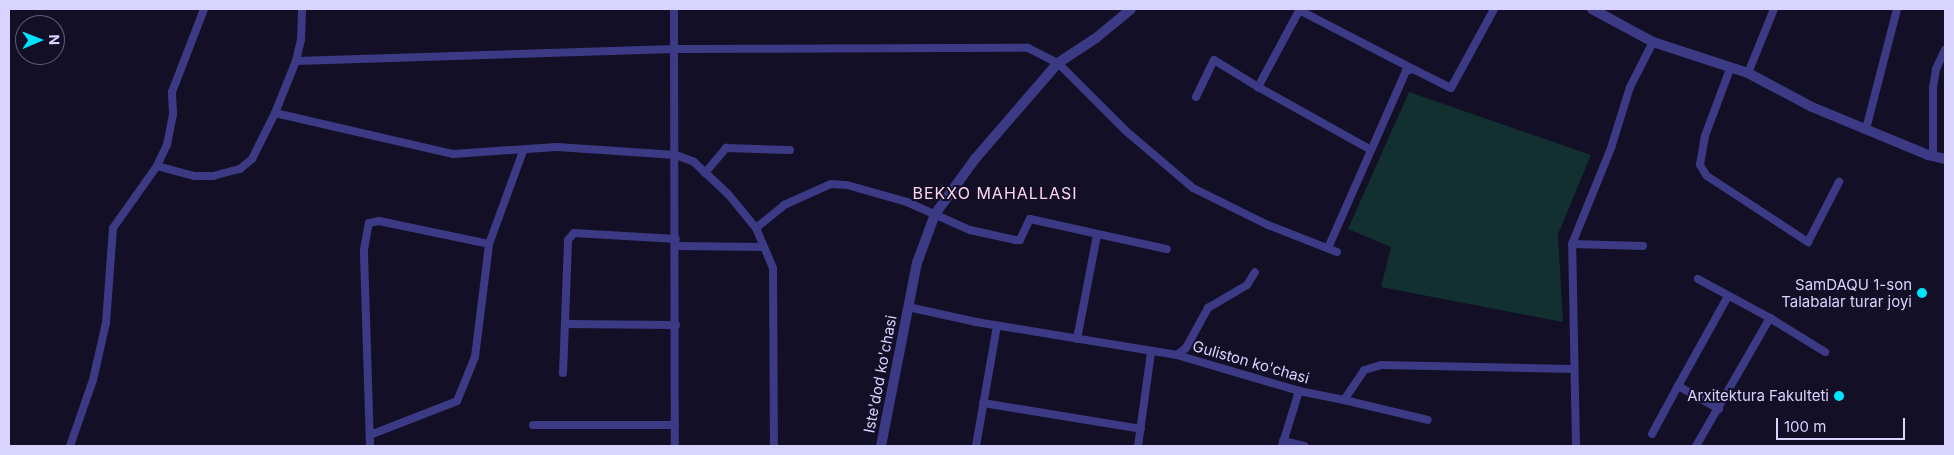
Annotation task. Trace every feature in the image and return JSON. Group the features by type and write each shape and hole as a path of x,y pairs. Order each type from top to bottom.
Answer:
{"street":[{"path":"70,446 93,380 106,323 113,228 157,166 167,145 173,114 172,92 204,9"},
{"path":"157,166 204,176 240,169 252,159 276,113 296,61 302,9"},
{"path":"674,9 676,155 675,446"},
{"name":"Iste'dod ko'chasi","path":"881,446 917,262 935,214 975,159 1058,63 1096,38 1131,9"},
{"path":"1258,87 1300,9 1451,88 1494,9"},
{"path":"1592,9 1653,42 1730,69 1748,73 1812,107 1933,157 1945,159"},
{"path":"1748,73 1774,9"},
{"path":"1866,129 1895,10"},
{"path":"1576,446 1572,244 1612,148 1630,86 1653,42"},
{"path":"296,61 675,49 1028,48 1058,63 1126,131 1194,188 1268,224 1337,252"},
{"path":"1933,157 1933,88 1936,69 1945,50"},
{"path":"1196,96 1214,60 1258,87 1371,150"},
{"path":"1328,248 1406,71 1413,69"},
{"path":"1730,69 1705,136 1700,165 1707,176 1808,242 1839,182"},
{"path":"276,113 453,154 523,151 557,147 676,155 694,162 756,228 773,268 774,446"},
{"path":"705,173 726,148 790,150"},
{"path":"370,435 457,401 475,357 489,244 523,151"},
{"path":"756,228 784,205 831,184 847,185 935,214 970,230 1015,240 1020,240 1030,219 1167,249"},
{"path":"370,446 364,250 369,223 379,221 489,244"},
{"path":"563,373 568,240 574,233 763,247"},
{"path":"1077,339 1097,235"},
{"path":"1572,244 1643,246"},
{"path":"1177,355 1186,348 1208,308 1247,285 1255,272"},
{"path":"1698,280 1770,318 1826,352"},
{"path":"1652,434 1728,296"},
{"name":"Guliston ko'chasi","path":"908,307 996,326 1177,355 1298,391 1428,420"},
{"path":"1696,446 1770,318"},
{"path":"565,324 676,325"},
{"path":"976,446 996,326"},
{"path":"1138,446 1150,352"},
{"path":"1344,400 1364,370 1381,365 1574,369"},
{"path":"1678,386 1719,408"},
{"path":"1298,391 1283,444 1304,446"},
{"path":"983,403 1141,429"},
{"path":"534,425 675,425"}],"green space":[{"path":"1409,92 1591,155 1558,234 1563,322 1381,287 1391,247 1348,229"}],"place":[{"name":"SamDAQU 1-son Talabalar turar joyi","path":"1922,293"},
{"name":"Arxitektura Fakulteti","path":"1839,396"}],"district":[{"name":"BEKXO MAHALLASI","path":"995,193"}]}
